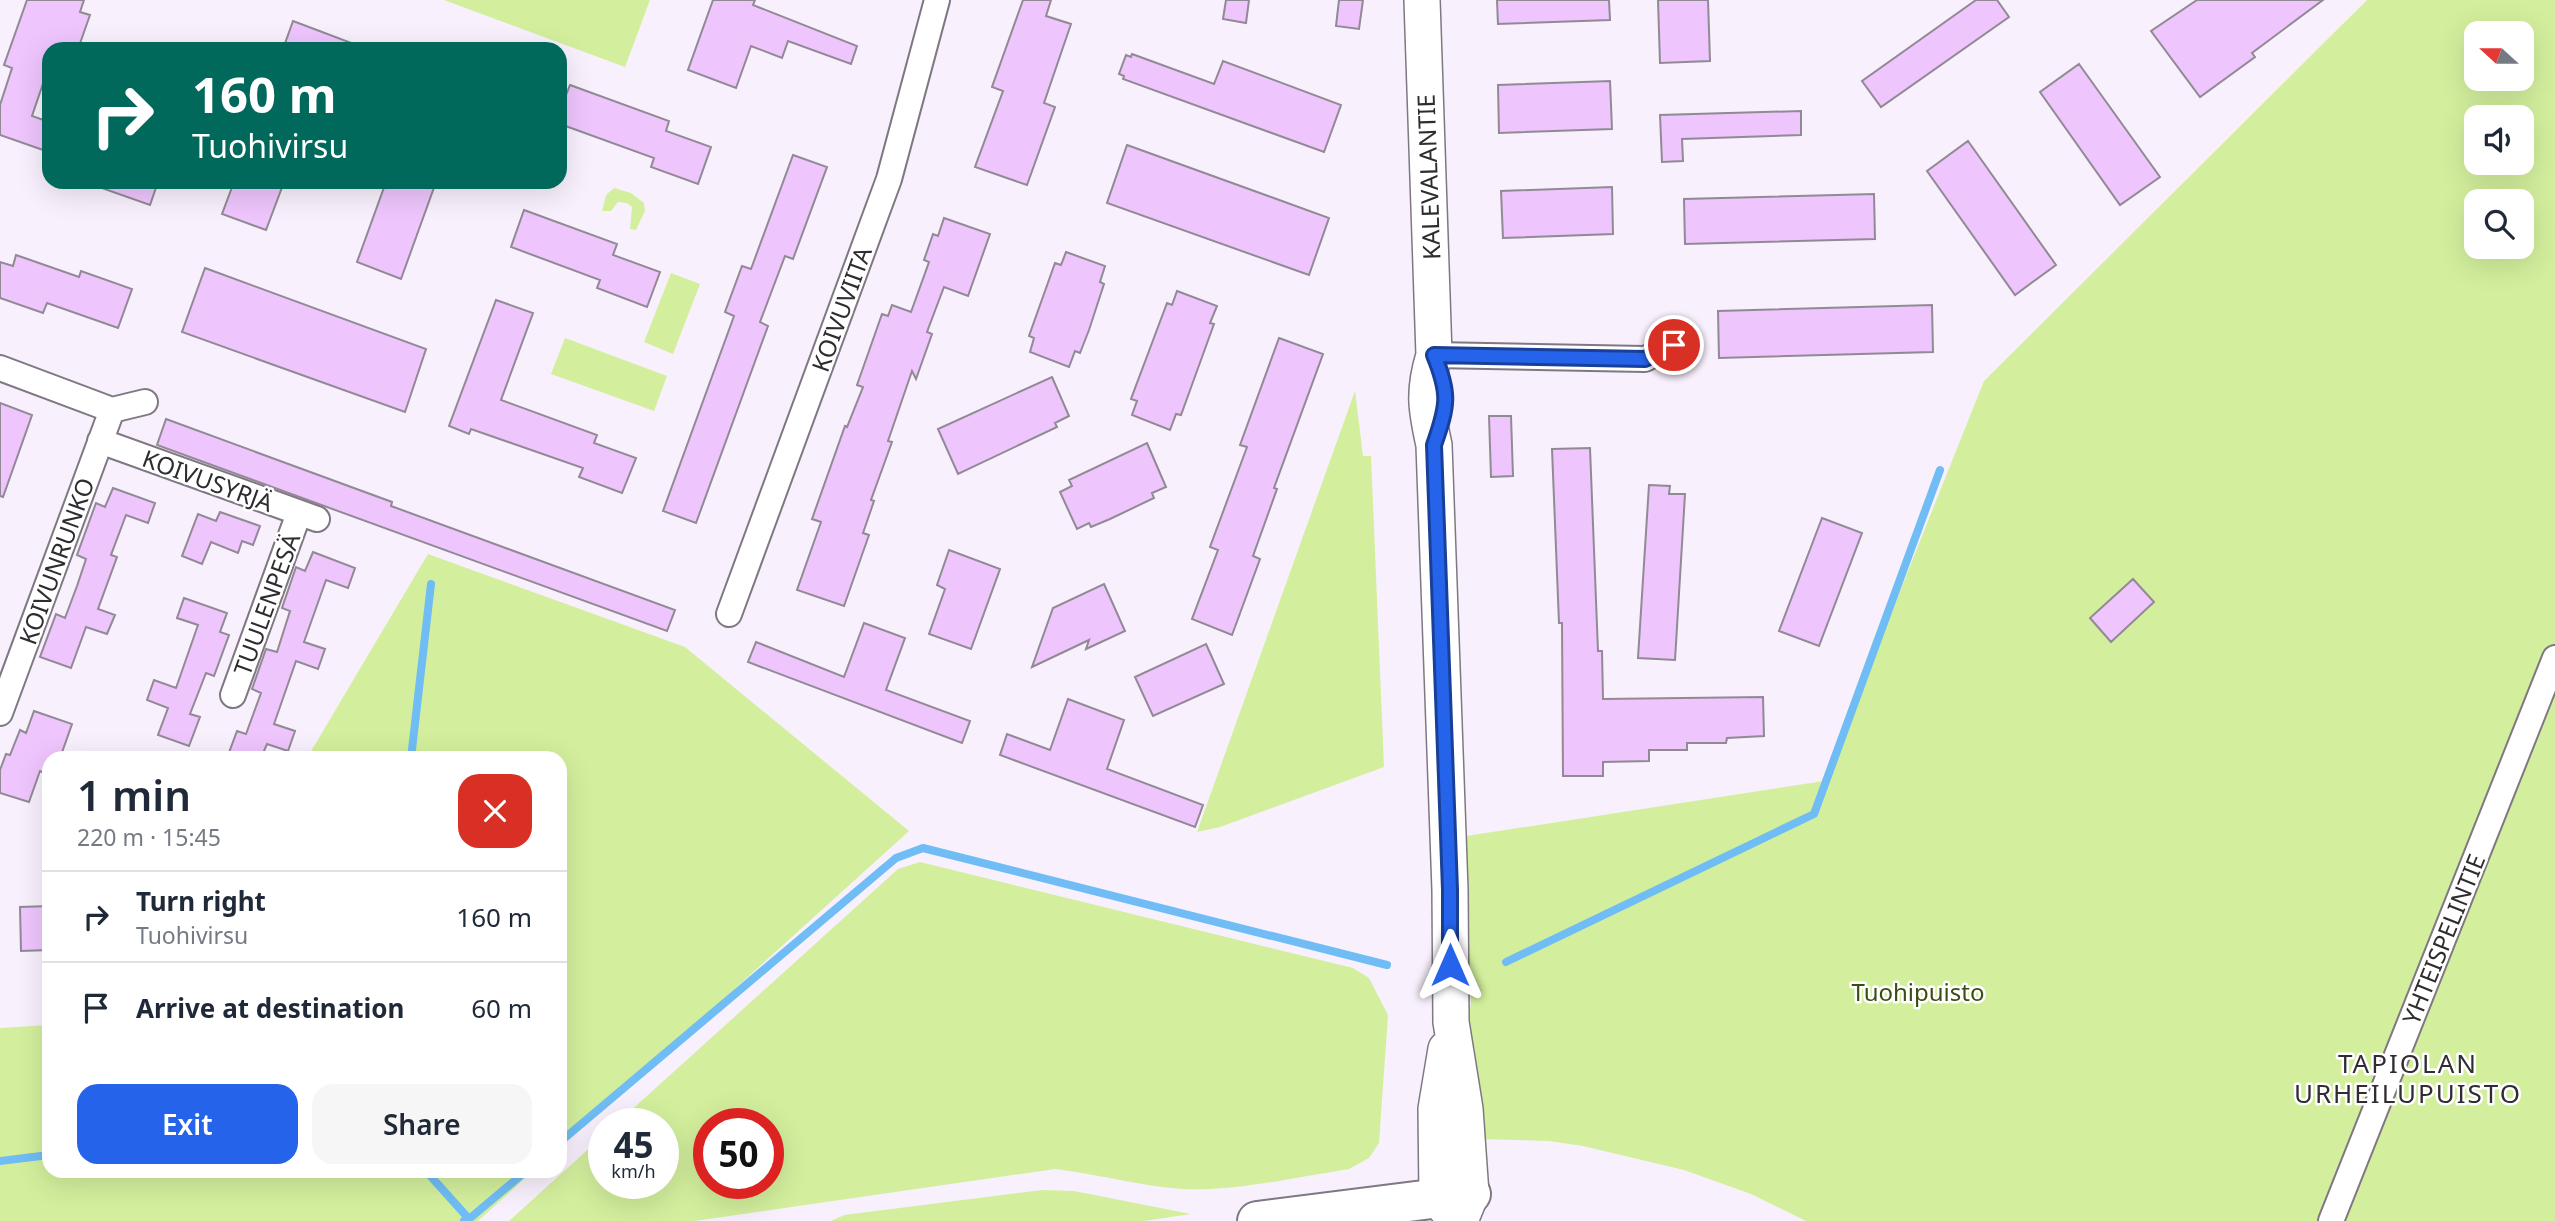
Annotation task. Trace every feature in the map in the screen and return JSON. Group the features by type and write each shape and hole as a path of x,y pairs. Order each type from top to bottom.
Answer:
{"main road":[{"name":"KALEVALANTIE","path":"1422,0 1434,355 1426,381 1427,412 1434,445 1449,877 1451,1022 1465,1109 1456,1208"},
{"path":"1257,1221 1456,1208"}],"street":[{"name":"KOIVUVIITA","path":"729,614 889,179 937,0"},
{"path":"1434,355 1645,359 1674,345"},
{"path":"0,368 112,410 145,402"},
{"name":"KOIVUNRUNKO","path":"0,713 112,410"},
{"name":"KOIVUSYRJÄ","path":"100,441 308,516"},
{"name":"TUULENPESÄ","path":"233,695 308,516"},
{"name":"YHTEISPELINTIE","path":"2331,1221 2555,658"}],"green space":[{"path":"444,0 650,0 625,67 567,46 567,42 557,42"},
{"name":"Tuohipuisto","path":"2367,0 2555,0 2555,1221 1806,1221 1751,1194 1684,1170 1583,1146 1549,1141 1478,1139 1467,1030 1471,1002 1460,837 1824,781 1984,381"},
{"path":"614,188 631,193 644,203 645,211 636,230 630,229 632,207 627,203 618,202 611,211 602,211 606,195"},
{"path":"671,273 700,284 673,354 644,342"},
{"path":"565,338 667,376 654,411 551,374"},
{"path":"1355,391 1363,456 1371,456 1384,767 1220,827 1197,832"},
{"path":"428,554 685,647 909,831 603,1108 588,1108 588,1122 567,1141 567,751 311,751"},
{"path":"920,862 1353,968 1369,978 1388,1015 1379,1143 1369,1158 1349,1169 1262,1184 1191,1189 1152,1186 1055,1169 695,1221 509,1221 556,1178 567,1178 567,1168 588,1149 588,1199 679,1199 679,1108 634,1108 898,869"},
{"path":"42,1025 42,1178 525,1178 478,1221 0,1221 0,1028"},
{"path":"1042,1190 1074,1191 1191,1214 1144,1221 831,1221 844,1215"}],"building":[{"path":"27,0 84,0 80,12 90,15 80,42 42,42 42,87 32,116 42,120 42,150 0,135 0,105 12,68 4,65"},
{"path":"713,0 755,0 753,5 857,46 851,64 788,41 782,58 751,46 736,88 688,70"},
{"path":"1023,0 1051,0 1046,16 1071,24 1044,103 1055,107 1027,185 975,167 1003,91 992,87"},
{"path":"1226,0 1249,0 1246,23 1223,19"},
{"path":"1339,0 1363,0 1359,29 1336,26"},
{"path":"1497,0 1609,0 1610,20 1498,24"},
{"path":"1658,0 1708,0 1710,61 1660,63"},
{"path":"1976,0 1997,0 2009,17 1881,107 1862,81"},
{"path":"2197,0 2323,0 2252,53 2255,57 2200,97 2151,31"},
{"path":"293,21 349,42 286,42"},
{"path":"1132,54 1214,84 1223,61 1341,105 1324,152 1123,79 1124,76 1119,74 1126,55 1131,57"},
{"path":"2079,64 2160,177 2120,205 2040,92"},
{"path":"1610,81 1612,129 1499,133 1498,85"},
{"path":"570,85 669,121 666,131 711,147 698,184 651,167 654,158 567,127 567,92"},
{"path":"1801,111 1801,135 1682,139 1683,161 1662,162 1660,115"},
{"path":"1968,141 2056,265 2015,295 1927,171"},
{"path":"1127,145 1329,218 1309,275 1107,203"},
{"path":"793,155 827,167 793,259 785,256 760,322 768,326 696,523 663,511 734,316 725,312 742,266 751,269"},
{"path":"1612,187 1613,234 1503,238 1501,191"},
{"path":"104,189 156,189 150,205"},
{"path":"231,189 281,189 266,230 222,214"},
{"path":"383,189 433,189 401,279 357,262"},
{"path":"1874,194 1875,239 1685,244 1684,199"},
{"path":"524,210 617,244 613,255 660,272 647,307 597,288 600,280 511,247"},
{"path":"944,218 990,234 968,296 944,287 927,332 932,334 916,379 912,371 888,441 892,442 871,500 874,501 863,533 869,535 844,606 797,590 821,522 812,519 845,426 847,427 863,387 857,385 882,314 888,316 892,305 911,312 929,262 924,260 933,234 938,236"},
{"path":"1066,252 1105,266 1100,282 1104,284 1089,330 1080,353 1075,351 1069,367 1030,352 1034,338 1029,336 1055,263 1061,265"},
{"path":"16,255 79,277 81,271 132,289 118,328 47,303 43,313 0,298 0,262 13,266"},
{"path":"205,268 426,349 405,412 182,332"},
{"path":"1177,291 1217,306 1210,323 1214,324 1181,415 1176,414 1170,430 1132,415 1137,401 1131,399 1167,303 1172,305"},
{"path":"496,300 533,313 501,400 597,435 594,443 636,458 622,493 579,477 583,468 471,429 469,434 449,426"},
{"path":"1932,305 1933,352 1719,358 1718,311"},
{"path":"1279,338 1323,354 1274,488 1277,489 1253,556 1260,559 1232,635 1192,619 1218,550 1210,547 1247,447 1240,445"},
{"path":"1052,377 1069,416 1055,423 1057,427 958,474 938,429"},
{"path":"0,403 32,415 3,497 0,496"},
{"path":"1489,416 1511,416 1513,476 1491,477"},
{"path":"166,419 392,502 391,506 675,610 667,631 157,445"},
{"path":"1147,443 1166,487 1152,493 1154,498 1110,519 1091,527 1089,523 1077,529 1060,492 1072,486 1069,480"},
{"path":"1590,448 1598,651 1602,651 1603,699 1763,697 1764,736 1727,738 1726,743 1687,743 1687,750 1649,750 1649,761 1603,762 1603,776 1563,776 1562,623 1559,623 1552,449"},
{"path":"1649,485 1670,486 1669,494 1685,494 1675,660 1638,658"},
{"path":"113,488 155,503 148,523 126,515 111,555 117,557 98,609 115,615 107,634 86,627 71,668 40,657 56,614 65,618 77,586 86,559 77,555 96,503 105,507"},
{"path":"220,512 260,526 253,545 242,541 238,553 211,542 202,564 182,556 198,514 216,521"},
{"path":"1822,518 1862,533 1819,646 1779,631"},
{"path":"949,550 1000,569 971,649 929,634 945,589 937,585"},
{"path":"313,552 355,568 348,588 326,580 304,642 325,649 318,669 296,661 274,724 295,731 288,751 267,744 264,751 230,751 237,731 246,734 261,693 252,689 266,649 277,652 290,611 282,608 296,567 305,571"},
{"path":"2133,579 2154,602 2111,642 2090,618"},
{"path":"1104,584 1125,631 1086,649 1089,640 1032,667 1053,608"},
{"path":"184,598 227,613 220,632 229,635 214,676 206,673 190,714 200,717 189,746 158,735 168,708 147,700 154,680 176,688 198,625 177,618"},
{"path":"864,623 905,638 886,690 970,721 962,743 748,662 756,642 844,677"},
{"path":"1206,644 1224,684 1153,716 1135,677"},
{"path":"1068,699 1124,720 1107,769 1203,805 1195,827 1000,755 1007,734 1050,750"},
{"path":"34,711 72,724 62,751 42,751 42,772 40,771 29,802 0,793 0,770 6,754 10,755 20,730 26,733"},
{"path":"42,906 42,950 21,951 20,907"}],"waterway":[{"path":"1506,962 1814,814 1940,470"},
{"path":"412,751 431,584"},
{"path":"567,1136 896,858 923,848 1387,965"},
{"path":"0,1161 42,1156"},
{"path":"432,1178 469,1219"},
{"path":"464,1221 518,1178"}],"district":[{"name":"TAPIOLAN URHEILUPUISTO","path":"2408,1078"}],"route":[{"path":"1450,965 1450,890 1434,445 1445,413 1445,381 1434,355 1645,359 1674,345"}]}
